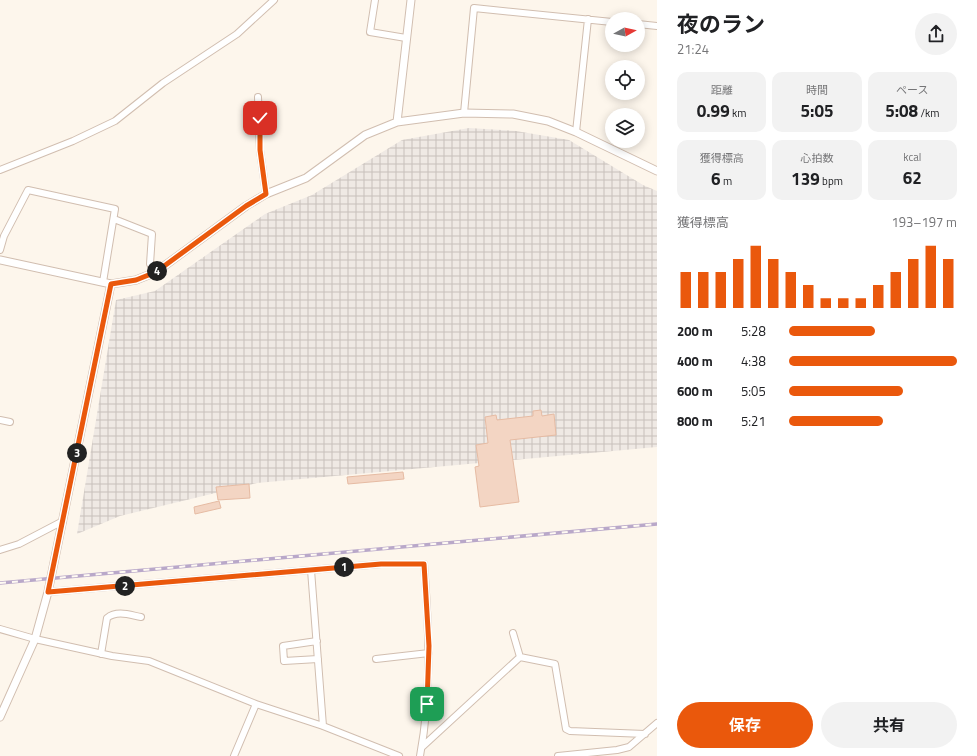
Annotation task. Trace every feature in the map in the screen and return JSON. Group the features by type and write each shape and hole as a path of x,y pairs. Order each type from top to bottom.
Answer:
{"street":[{"path":"0,170 73,141 115,121 163,83 237,34 274,0"},
{"path":"375,0 370,32 406,38"},
{"path":"397,122 411,0"},
{"path":"464,113 474,8 605,21"},
{"path":"576,132 588,20"},
{"path":"645,25 657,26"},
{"path":"258,97 260,150 266,194"},
{"path":"0,260 111,284 136,280 156,272 246,206 266,194 306,178 366,134 397,122 464,113 513,114 548,121 576,132 657,171"},
{"path":"0,250 4,236 28,190 115,209 103,282"},
{"path":"114,219 152,234 150,264 156,272"},
{"path":"0,717 35,639 48,592 111,284"},
{"path":"0,420 10,422"},
{"path":"0,550 18,544 63,521"},
{"path":"48,592 381,564 424,564 428,610 429,653 427,704 420,756"},
{"path":"312,570 323,726"},
{"path":"101,654 107,618 117,613 141,617"},
{"path":"0,629 35,639 101,654 149,661 256,704 323,726 399,756"},
{"path":"513,633 520,657"},
{"path":"317,641 283,646 284,661 318,659"},
{"path":"376,659 429,653"},
{"path":"422,747 520,657"},
{"path":"520,657 555,664 566,729 645,734"},
{"path":"234,756 256,704"},
{"path":"558,756 618,750 629,747 657,723"}],"shaded area":[{"path":"469,128 516,131 569,140 643,185 657,191 657,447 257,483 120,516 77,534 116,300 155,291 265,214 312,195 402,140"}],"building":[{"path":"541,410 542,416 554,414 556,435 510,440 519,502 480,507 475,467 479,466 476,445 488,443 485,417 496,415 497,420 533,416 533,411"},
{"path":"403,472 404,479 348,484 347,477"},
{"path":"249,484 250,498 218,500 216,487"},
{"path":"219,501 221,508 195,514 194,507"}],"railway":[{"path":"0,583 657,524"}],"route":[{"path":"260,118 260,150 266,194 246,206 156,272 136,280 111,284 48,592 381,564 424,564 429,646 427,704"}]}
